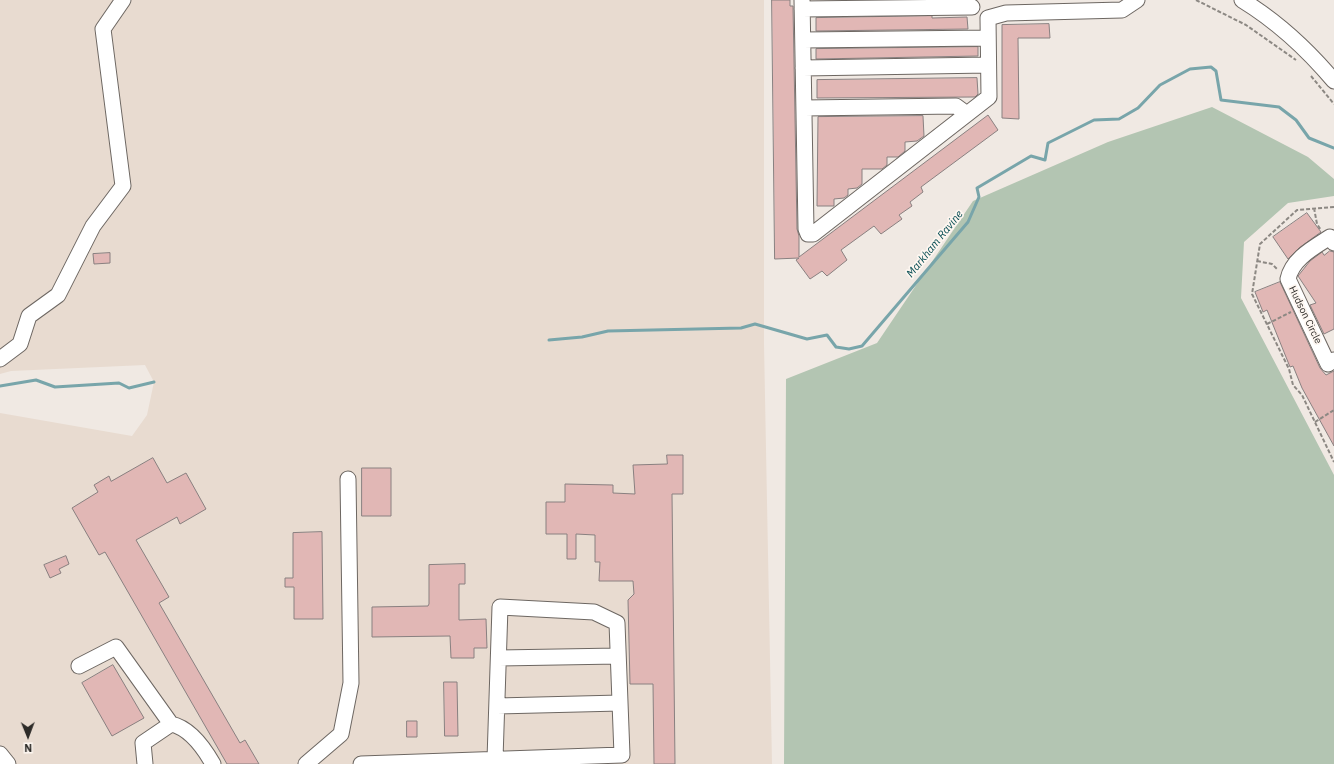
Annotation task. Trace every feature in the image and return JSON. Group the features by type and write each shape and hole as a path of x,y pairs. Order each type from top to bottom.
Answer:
{"street":[{"path":"0,359 20,344 29,316 58,295 93,226 123,186 103,29 123,0"},
{"path":"988,18 1006,13 1122,10 1137,0"},
{"path":"1242,0 1281,26 1306,49 1334,81"},
{"path":"971,3 988,18 989,97 813,234 808,234 806,229 802,4 971,3"},
{"path":"803,40 988,38"},
{"path":"803,68 988,65"},
{"path":"804,108 956,106 967,114"},
{"name":"Hudson Circle","path":"1331,241 1295,262 1288,279 1328,364 1334,360"},
{"path":"306,764 341,734 351,683 348,479"},
{"path":"361,764 622,755 617,623 594,612 500,607 495,759"},
{"path":"80,666 116,647 171,724 179,726 191,735 213,764"},
{"path":"498,658 618,656"},
{"path":"497,706 620,703"},
{"path":"145,764 143,743 171,724"},
{"path":"0,754 8,764"}],"path":[{"path":"1196,0 1251,28 1299,62"},
{"path":"1310,74 1334,104"},
{"path":"1334,207 1300,209 1294,212 1260,244 1252,296 1289,369 1293,385 1302,394 1334,462"},
{"path":"1314,208 1317,224 1331,241"},
{"path":"1257,261 1272,264 1279,271 1289,274"},
{"path":"1266,324 1301,308"},
{"path":"1316,422 1334,410"}],"shaded area":[{"path":"0,0 764,0 764,344 772,764 0,764 0,413 132,436 147,415 154,382 145,365 11,371 0,374"}],"green space":[{"path":"1212,107 1308,157 1334,179 1334,196 1288,203 1244,242 1241,298 1334,475 1334,764 784,764 786,379 877,343 973,201 1108,142"}],"building":[{"path":"772,0 790,0 790,6 793,6 797,229 799,236 799,257 988,115 998,130 921,187 923,192 910,202 912,206 899,215 902,219 881,234 874,226 841,250 847,260 827,276 822,271 810,279 796,260 799,258 775,259"},
{"path":"932,16 932,18 967,17 968,29 816,31 816,18"},
{"path":"1049,24 1050,38 1018,38 1019,119 1002,118 1002,25"},
{"path":"978,47 978,56 816,59 816,49"},
{"path":"977,78 978,94 975,97 817,98 817,80"},
{"path":"923,116 924,136 917,141 905,142 905,151 898,157 887,157 887,165 882,169 862,169 862,184 857,188 848,189 848,195 844,198 834,199 834,206 817,206 818,117"},
{"path":"1307,213 1321,232 1299,248 1288,259 1273,237"},
{"path":"1330,251 1334,252 1334,329 1324,334 1310,305 1316,303 1298,276 1310,261 1322,252 1324,255"},
{"path":"110,253 110,263 94,264 93,254"},
{"path":"1280,282 1320,368 1326,375 1334,371 1334,446 1302,388 1293,366 1290,367 1267,310 1263,312 1255,292"},
{"path":"667,455 683,455 683,494 672,494 675,764 654,764 653,684 630,684 628,600 634,594 633,581 599,581 600,562 595,562 595,535 576,534 576,559 567,559 567,534 546,534 546,502 565,502 565,484 613,485 613,493 635,494 633,465 667,464"},
{"path":"153,458 167,483 186,473 206,509 180,524 177,517 136,540 169,597 159,603 240,743 245,740 259,764 227,764 105,552 99,555 72,508 98,492 94,485 109,476 111,481"},
{"path":"362,468 391,468 391,516 362,516"},
{"path":"322,532 323,619 294,619 294,587 285,587 285,578 293,578 293,533"},
{"path":"66,556 69,564 59,569 61,573 50,578 44,565"},
{"path":"465,564 465,584 459,584 459,620 486,619 487,648 474,648 474,658 451,658 450,636 372,637 372,607 428,606 429,565"},
{"path":"113,665 144,718 112,736 82,683"},
{"path":"444,682 457,682 458,736 445,736"},
{"path":"407,721 417,721 417,737 407,737"}],"waterway":[{"name":"Markham Ravine","path":"549,340 582,337 608,331 741,328 755,324 807,339 827,335 836,347 849,349 862,346 968,222 979,197 977,188 1031,156 1045,160 1048,143 1094,120 1119,119 1138,108 1160,85 1190,69 1211,67 1216,71 1221,100 1279,107 1296,120 1309,138 1334,148"},
{"name":"Markham Ravine","path":"0,386 36,380 55,387 119,383 129,388 154,382"}]}
